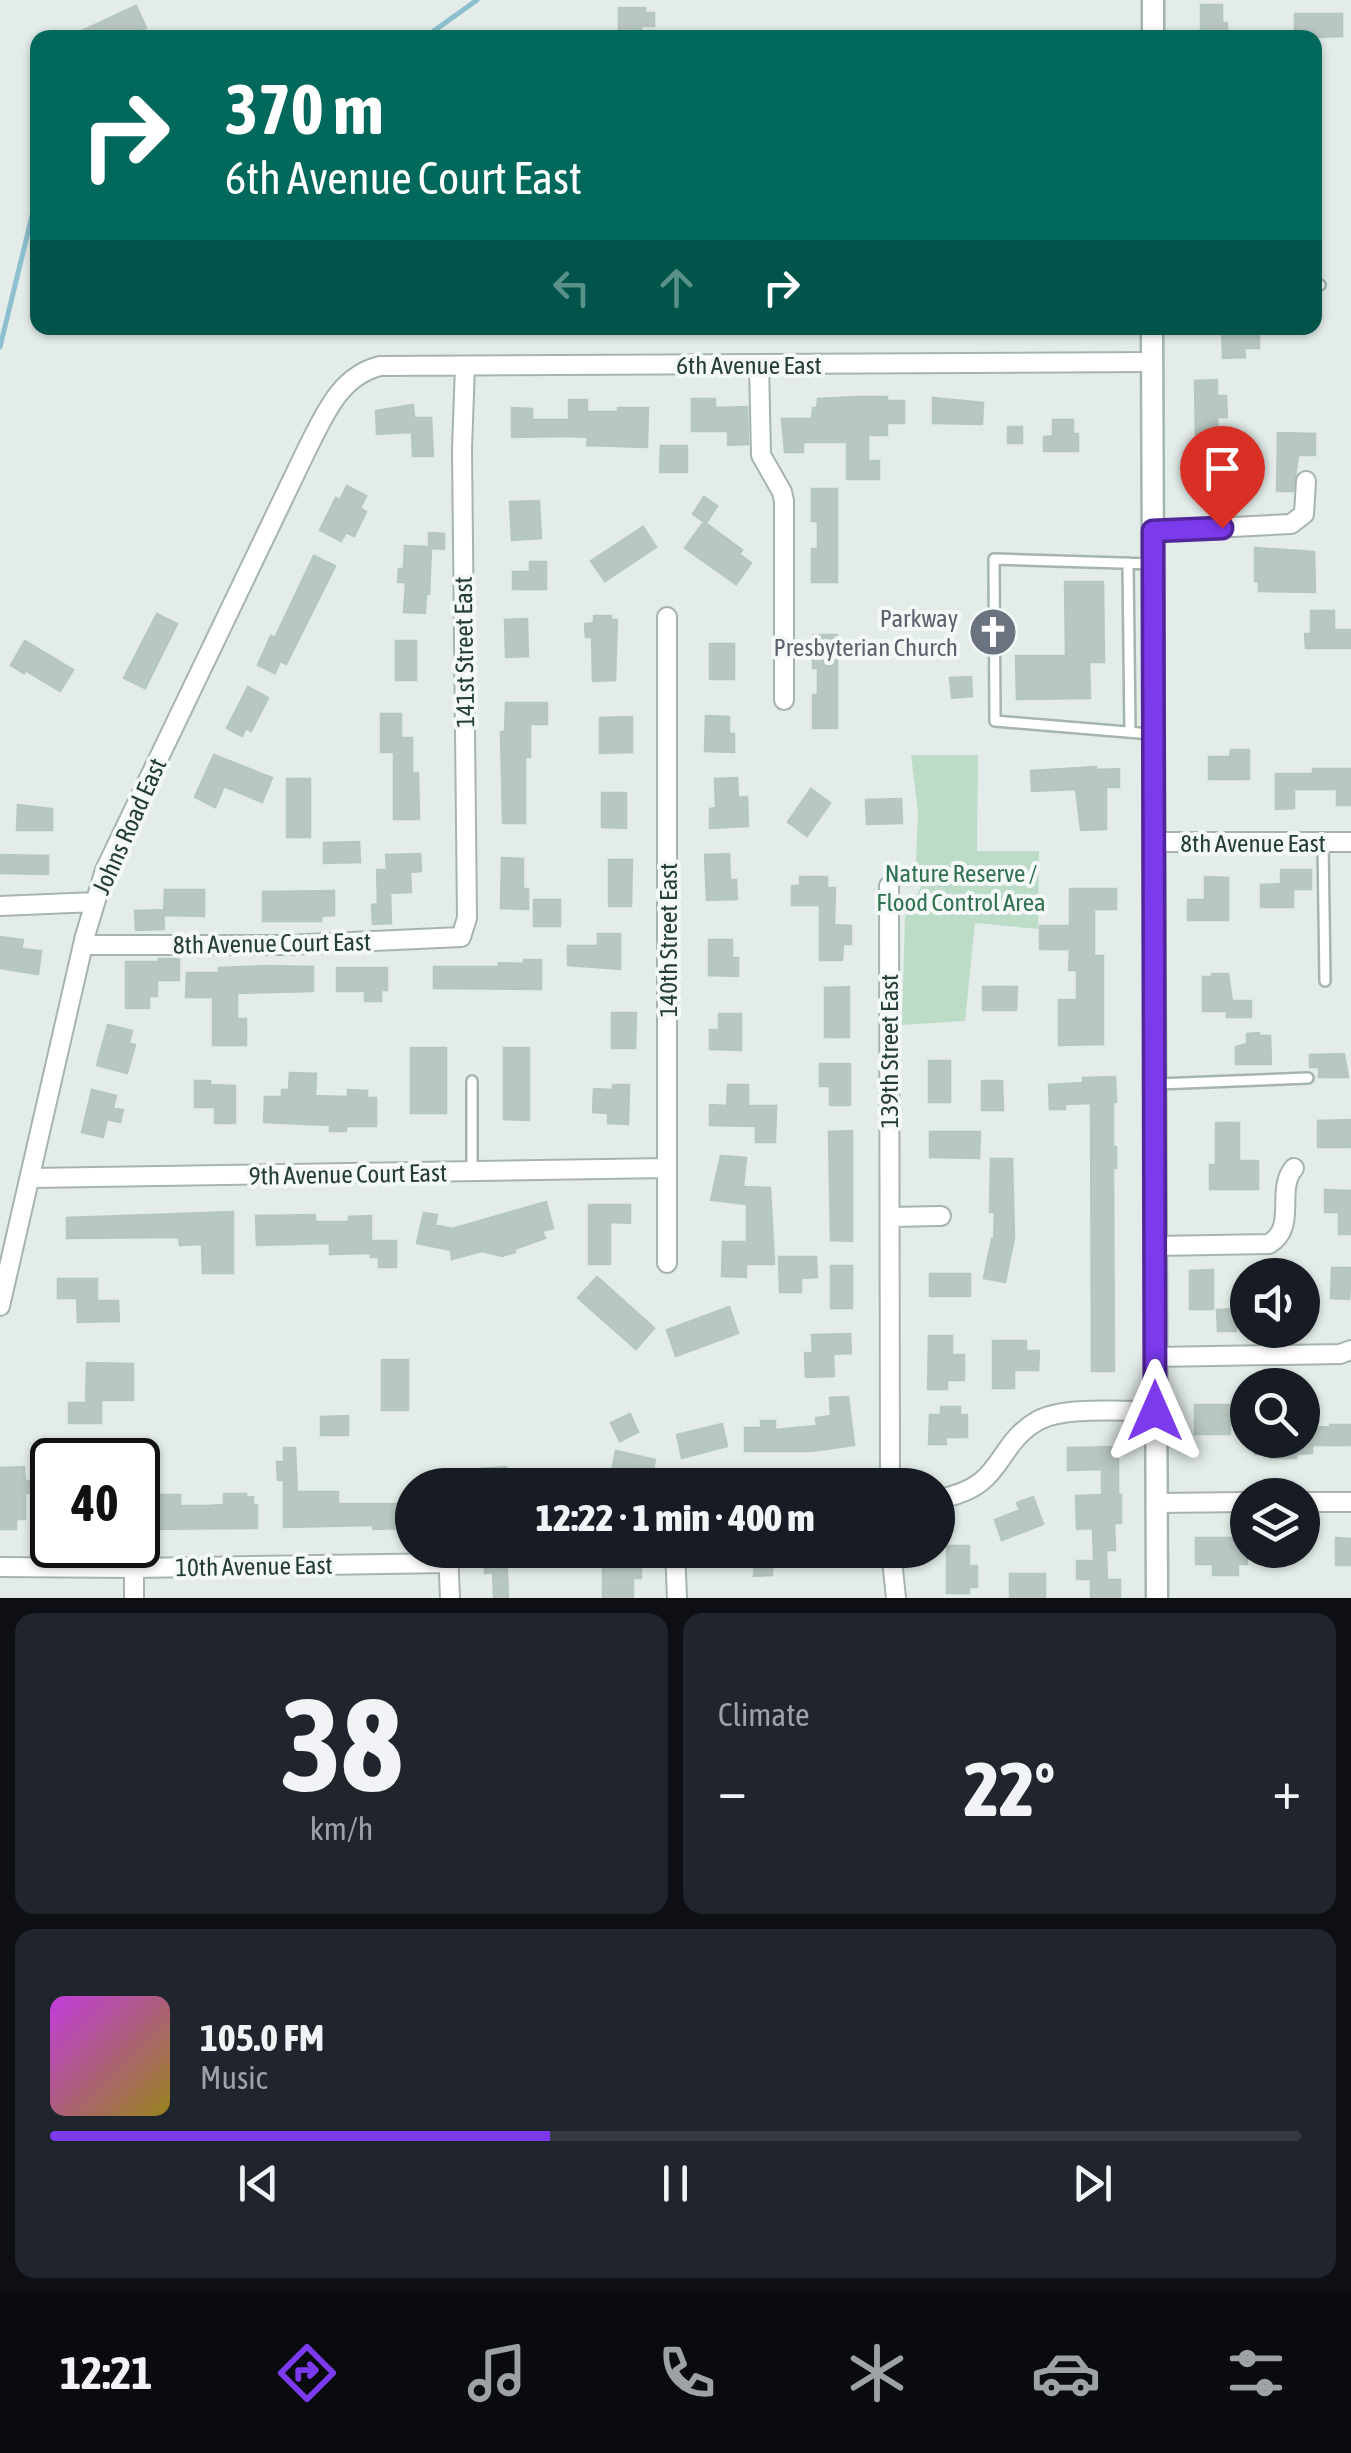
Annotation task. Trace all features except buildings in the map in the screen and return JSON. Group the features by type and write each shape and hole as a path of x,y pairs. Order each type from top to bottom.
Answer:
{"street":[{"path":"1153,0 1153,30"},
{"path":"1152,335 1157,1598"},
{"name":"6th Avenue East","path":"349,382 380,366 1152,362"},
{"path":"758,365 761,456 784,501 784,700"},
{"name":"141st Street East","path":"461,938 468,918 462,469 465,366"},
{"name":"Johns Road East","path":"0,1306 8,1237 30,1178 84,944 114,850 308,447 329,406 349,382"},
{"path":"1153,531 1298,522 1306,506 1306,481"},
{"name":"140th Street East","path":"667,617 667,1263"},
{"name":"8th Avenue East","path":"1154,842 1351,842"},
{"name":"139th Street East","path":"889,886 890,1468"},
{"path":"0,906 95,902"},
{"name":"8th Avenue Court East","path":"84,944 286,945 461,938"},
{"name":"9th Avenue Court East","path":"30,1178 667,1168"},
{"path":"1156,1246 1270,1244 1278,1240 1284,1226 1288,1173 1294,1168"},
{"path":"890,1217 941,1216"},
{"path":"1156,1357 1340,1354 1351,1350"},
{"path":"955,1496 981,1483 1029,1427 1041,1419 1064,1413 1155,1411"},
{"path":"1157,1502 1230,1502"},
{"path":"1320,1502 1351,1502"},
{"name":"10th Avenue East","path":"160,1567 395,1558"},
{"name":"10th Avenue East","path":"0,1567 30,1567"},
{"path":"134,1568 134,1598"},
{"path":"449,1568 450,1598"},
{"path":"675,1568 676,1598"},
{"path":"893,1568 896,1598"}],"lane":[{"path":"1153,564 994,559 995,721 1154,734"},
{"path":"1128,563 1130,732"},
{"path":"1324,843 1325,981"},
{"path":"1155,1084 1308,1078"},
{"path":"472,1081 472,1172"}],"green space":[{"name":"Nature Reserve / Flood Control Area","path":"911,755 978,755 977,851 1039,851 1038,929 975,923 965,1021 902,1025 905,917 921,887 916,863 918,812"}],"waterway":[{"path":"435,30 477,0"},
{"path":"0,347 30,224"}],"place":[{"name":"Parkway Presbyterian Church","path":"993,632"}],"route":[{"path":"1155,1411 1153,531 1222,528"}]}
